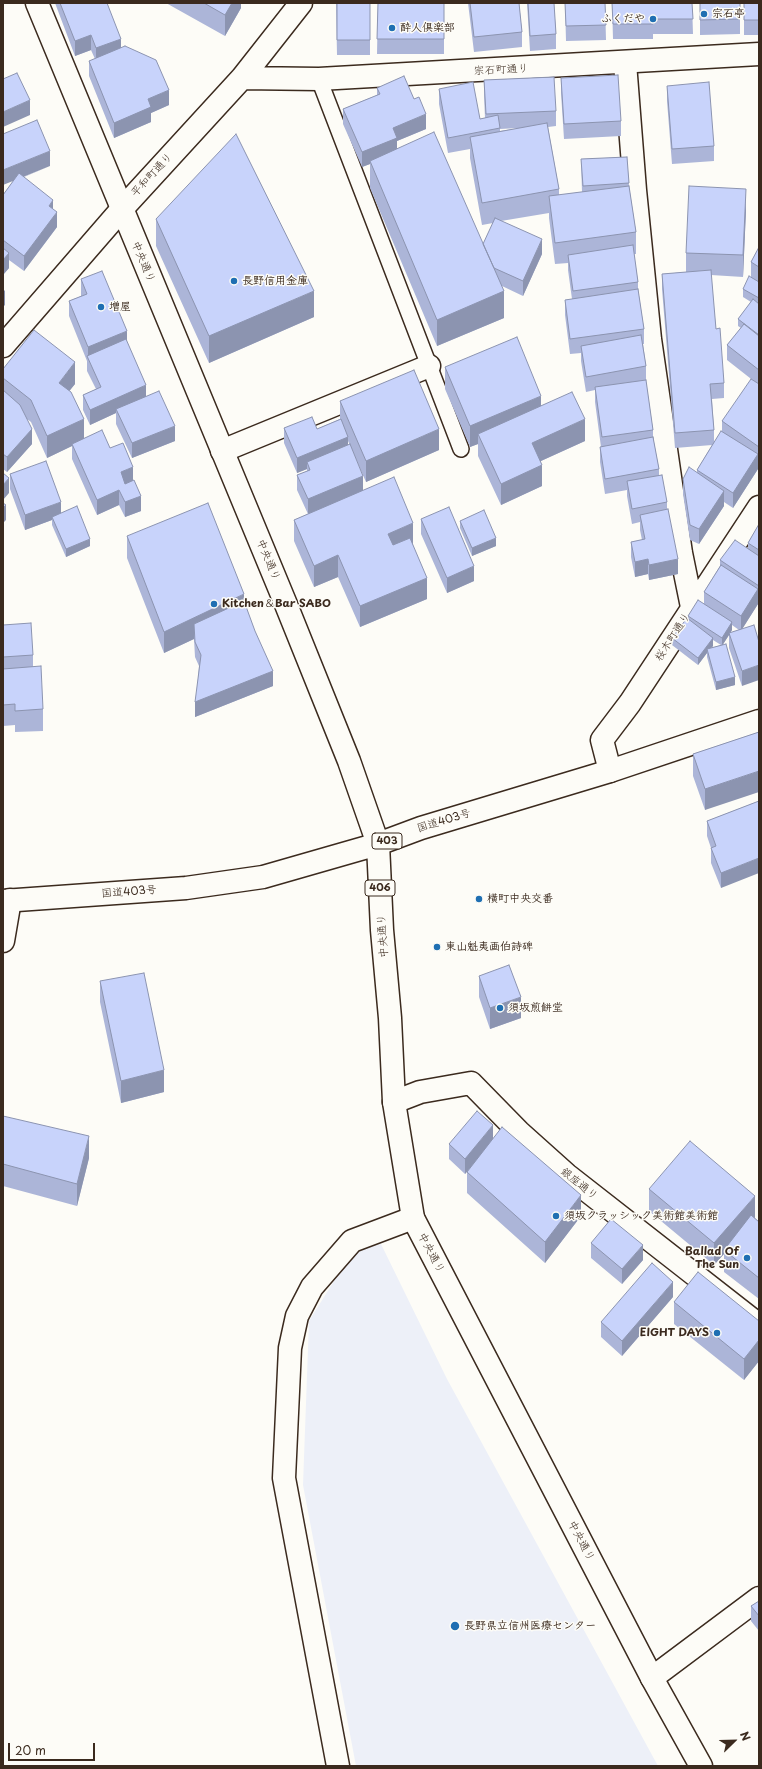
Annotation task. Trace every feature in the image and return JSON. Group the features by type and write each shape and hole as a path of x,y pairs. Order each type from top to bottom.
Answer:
{"main road":[{"name":"中央通り","path":"36,3 285,602 349,761 378,844 382,930 390,1018 394,1102 413,1218 652,1678 701,1766"},
{"name":"平和町通り","path":"3,346 121,210 242,78 301,3"},
{"name":"宗石町通り","path":"242,78 319,79 625,63 759,54"},
{"path":"625,63 635,190 650,339 681,553 692,607"},
{"path":"222,451 429,366"},
{"name":"桜木町通り","path":"610,771 602,740 630,703 759,507"},
{"name":"国道403号","path":"7,900 186,888 263,877 378,844 421,828 610,771 759,721"},
{"path":"3,941 7,900"},
{"name":"銀座通り","path":"394,1102 420,1092 471,1083 519,1132 567,1175 759,1325"},
{"path":"338,1766 284,1478 290,1348 297,1316 312,1287 352,1241 413,1218"},
{"path":"652,1678 759,1598"}],"lane":[{"path":"319,79 461,449"}],"shaded area":[{"name":"長野県立信州医療センター","path":"381,1244 447,1379 658,1766 356,1766 303,1485 309,1321 344,1265 359,1250"}],"building":[{"path":"60,3 107,3 121,39 96,48 91,35 75,41"},
{"path":"204,3 232,3 225,15"},
{"path":"337,3 370,3 370,40 337,40"},
{"path":"378,3 444,3 444,39 377,39"},
{"path":"470,3 519,3 522,32 474,37"},
{"path":"528,3 554,3 556,34 530,36"},
{"path":"565,3 605,3 606,25 566,26"},
{"path":"612,3 692,3 693,19 653,19 653,24 613,24"},
{"path":"700,3 740,3 740,19 700,20"},
{"path":"744,3 759,3 759,20 744,20"},
{"path":"125,46 156,60 169,90 148,99 151,107 114,123 89,61"},
{"path":"17,73 30,100 3,112 3,79"},
{"path":"618,75 621,121 564,124 561,78"},
{"path":"404,76 414,99 419,97 426,114 393,128 397,138 362,152 343,109 380,94 377,88"},
{"path":"554,77 556,111 486,114 484,80"},
{"path":"473,82 480,119 498,115 500,128 448,138 439,89"},
{"path":"709,82 714,146 672,149 667,86"},
{"path":"37,120 50,151 3,170 3,134"},
{"path":"547,123 559,189 482,203 470,137"},
{"path":"434,132 504,291 437,320 370,161"},
{"name":"長野信用金庫","path":"236,134 314,291 209,336 156,219"},
{"path":"627,157 629,183 583,186 581,159"},
{"path":"19,173 53,200 49,206 57,212 24,256 3,240 3,195"},
{"path":"629,186 636,232 555,243 549,196"},
{"path":"689,186 746,189 743,255 686,253"},
{"path":"495,218 542,239 523,281 494,268 483,244"},
{"path":"633,245 638,282 573,291 568,255"},
{"path":"759,247 759,267 751,262"},
{"path":"3,248 9,253 3,260"},
{"path":"711,270 716,329 720,328 724,383 710,384 714,430 675,433 662,274"},
{"path":"102,271 127,331 88,347 69,301 87,294 81,279"},
{"path":"749,276 759,282 759,298 743,289"},
{"path":"638,289 644,329 570,339 565,300"},
{"path":"753,299 759,304 759,335 738,319"},
{"path":"744,324 759,336 759,370 727,345"},
{"path":"34,330 75,362 59,383 71,392 84,419 47,436 31,400 3,378 3,369"},
{"path":"641,335 646,366 586,377 581,346"},
{"path":"517,337 541,396 470,426 445,367"},
{"path":"126,339 146,385 90,410 83,395 101,387 87,356"},
{"path":"414,370 439,429 366,461 340,401"},
{"path":"751,379 759,384 759,447 722,421"},
{"path":"646,380 653,430 602,437 595,387"},
{"path":"3,390 20,405 32,429 7,457 3,454"},
{"path":"159,391 175,426 132,443 116,409"},
{"path":"572,392 585,419 532,443 542,465 501,484 478,434"},
{"path":"312,417 317,429 341,419 348,437 297,458 284,428"},
{"path":"102,430 110,448 123,443 133,467 121,472 125,484 134,480 141,496 125,502 119,490 97,500 72,444"},
{"path":"721,431 758,454 733,493 697,470"},
{"path":"653,437 659,469 605,479 600,447"},
{"path":"350,444 363,476 308,499 297,475 310,470 307,462"},
{"path":"46,461 61,502 25,515 10,474"},
{"path":"689,467 724,491 699,529 690,525 683,479"},
{"path":"3,473 9,478 3,485"},
{"path":"662,475 667,502 632,509 627,481"},
{"path":"394,477 413,523 388,534 393,545 410,538 427,578 360,606 338,555 314,566 294,520"},
{"path":"208,503 244,594 164,632 127,536"},
{"path":"77,506 90,539 66,549 52,517"},
{"path":"449,507 474,566 447,578 421,519"},
{"path":"668,509 678,559 649,565 648,559 635,562 631,542 645,539 640,515"},
{"path":"484,510 496,538 472,548 460,521"},
{"path":"759,524 759,550 748,543"},
{"path":"735,540 759,556 759,586 720,560"},
{"path":"721,565 758,589 741,616 704,592"},
{"path":"698,600 732,622 722,638 688,616"},
{"path":"244,601 255,631 273,671 195,702 201,655 195,642 194,624"},
{"path":"687,618 713,638 698,658 672,638"},
{"path":"31,623 33,655 3,657 3,625"},
{"path":"754,625 759,642 759,665 742,671 729,633"},
{"path":"726,644 735,677 716,682 707,649"},
{"path":"41,666 43,709 15,711 15,704 3,705 3,669"},
{"path":"759,732 759,771 705,789 693,754"},
{"path":"759,801 759,858 721,873 711,848 716,846 707,821"},
{"path":"509,965 521,997 490,1008 479,976"},
{"path":"144,973 164,1070 121,1081 100,981"},
{"path":"477,1111 493,1125 465,1159 449,1144"},
{"path":"3,1116 89,1136 77,1184 3,1164"},
{"path":"502,1127 581,1195 545,1242 467,1172"},
{"path":"690,1141 755,1196 714,1243 649,1189"},
{"path":"751,1215 759,1222 759,1278 724,1250"},
{"path":"611,1219 643,1245 622,1269 591,1243"},
{"path":"652,1263 673,1282 622,1341 601,1322"},
{"path":"698,1272 759,1321 759,1340 744,1359 674,1302"},
{"path":"759,1601 759,1616 751,1606"}],"place":[{"name":"宗石亭","path":"704,14"},
{"name":"ふくだや","path":"653,19"},
{"name":"酔人倶楽部","path":"392,28"},
{"name":"長野信用金庫","path":"234,281"},
{"name":"増屋","path":"101,307"},
{"name":"Kitchen＆Bar SABO","path":"214,604"},
{"name":"横町中央交番","path":"479,899"},
{"name":"東山魁夷画伯詩碑","path":"437,947"},
{"name":"須坂煎餅堂","path":"500,1008"},
{"name":"須坂クラッシック美術館美術館","path":"556,1216"},
{"name":"Ballad Of The Sun","path":"747,1258"},
{"name":"EIGHT DAYS","path":"717,1333"},
{"name":"長野県立信州医療センター","path":"455,1626"}]}
